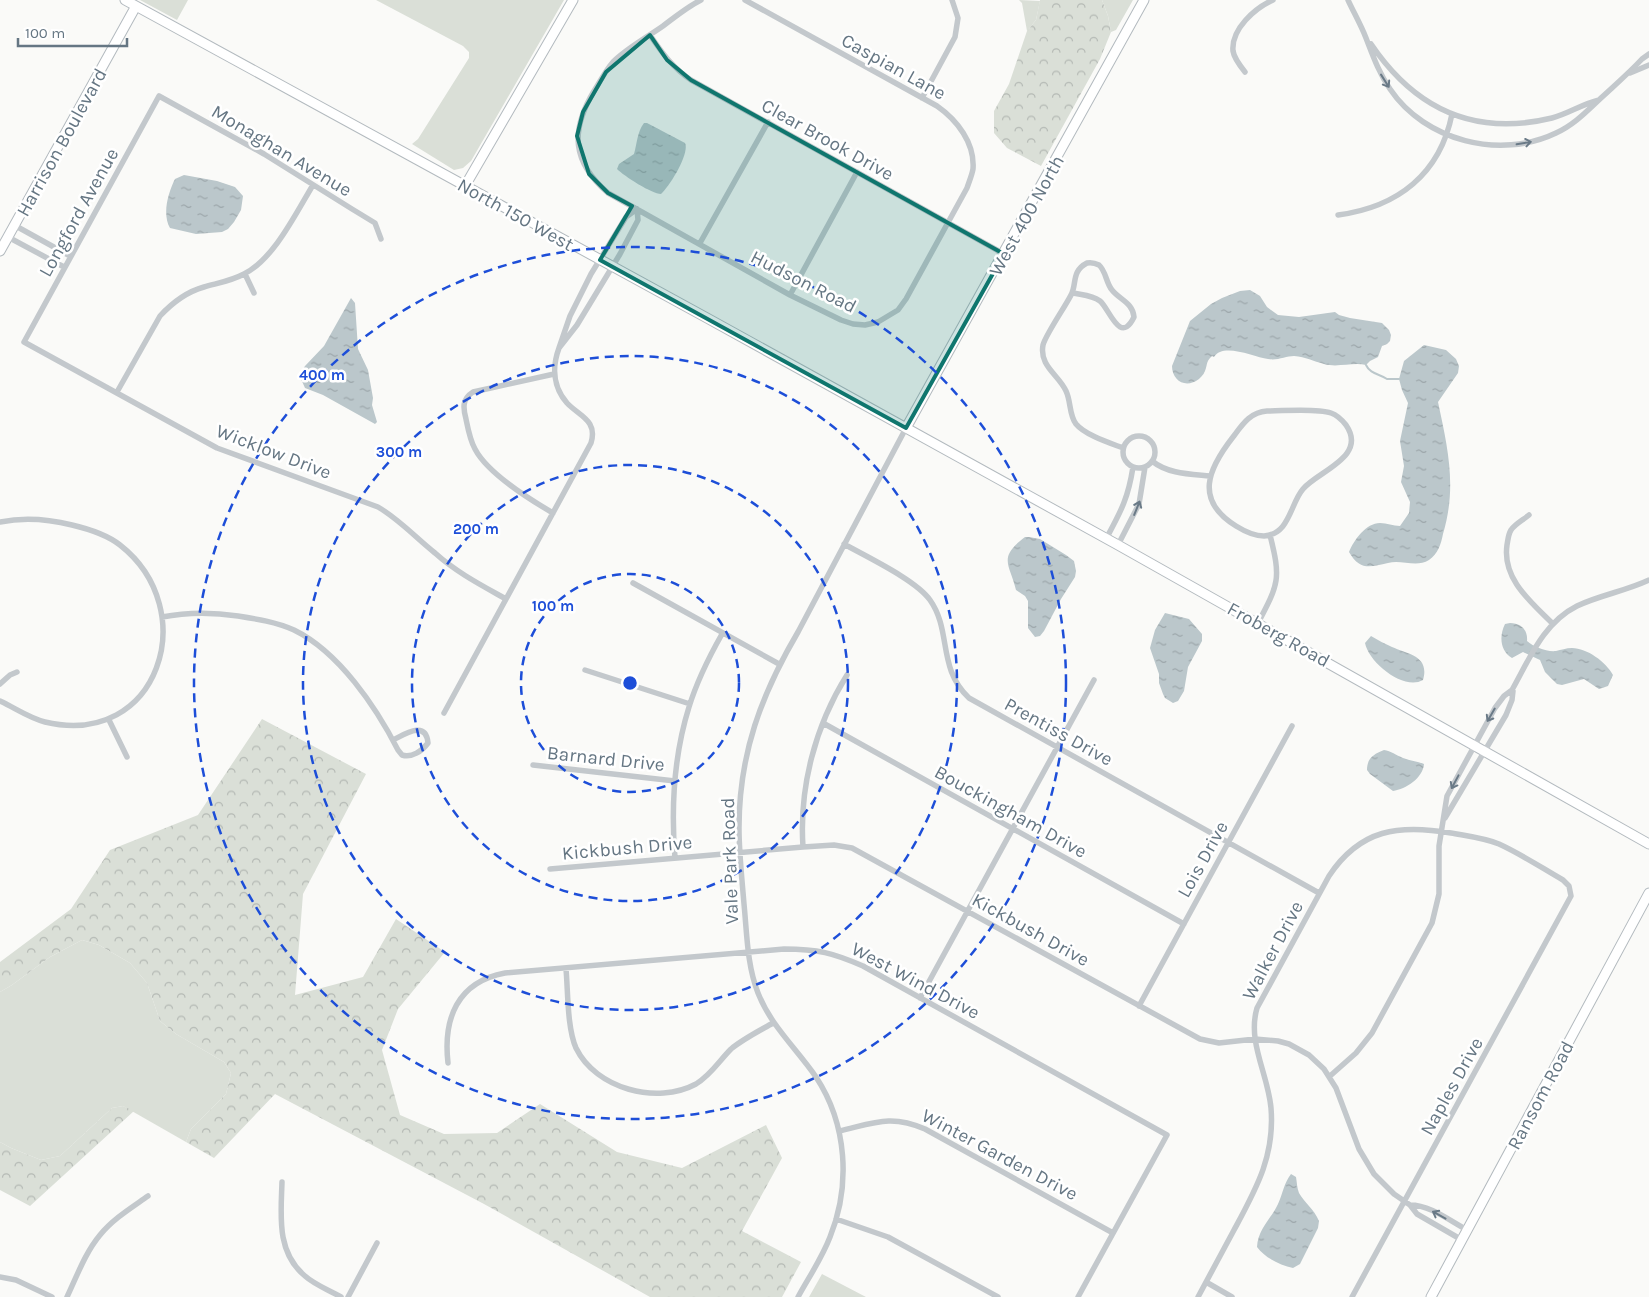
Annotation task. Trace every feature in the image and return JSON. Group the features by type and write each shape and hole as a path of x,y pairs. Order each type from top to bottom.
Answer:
{"main road":[{"name":"North 150 West","path":"125,0 906,428"},
{"path":"465,186 573,0"},
{"name":"West 400 North","path":"906,428 1144,0"},
{"name":"Harrison Boulevard","path":"0,251 136,6"},
{"name":"Froberg Road","path":"906,428 1258,623 1649,844"},
{"name":"Ransom Road","path":"1431,1297 1649,893"}],"street":[{"name":"Hudson Road","path":"701,0 620,56 606,72 583,112 577,136 581,157 589,174 596,183 608,193 790,295 853,324 866,325 878,322 898,310 948,223"},
{"name":"Caspian Lane","path":"744,0 922,98 948,114 958,124 970,146 973,171 967,188 948,223"},
{"path":"922,98 955,37 958,18 952,0"},
{"path":"1245,72 1233,52 1237,34 1246,19 1263,4 1273,0"},
{"path":"1348,0 1380,72 1402,104 1417,117 1467,142 1493,146 1530,142 1556,134 1590,109 1649,54"},
{"name":"Clear Brook Drive","path":"650,34 667,60 682,74 1004,254"},
{"path":"1365,36 1387,67 1404,85 1427,101 1452,114 1492,123 1524,123 1555,117 1586,103 1599,100"},
{"path":"1628,74 1649,65"},
{"name":"Monaghan Avenue","path":"159,96 264,154 375,223 381,239"},
{"name":"Longford Avenue","path":"24,342 159,96"},
{"path":"1338,215 1374,208 1403,193 1426,171 1435,159 1448,134 1452,114"},
{"path":"700,244 768,122"},
{"path":"790,295 857,172"},
{"path":"117,392 160,316 186,295 245,274 262,260 277,243 313,185"},
{"path":"444,713 589,448 592,435 591,428 586,419 562,397 554,374 555,362 570,316 600,260 626,217 637,209"},
{"path":"559,348 577,325 638,220 637,209"},
{"path":"14,225 70,256"},
{"path":"8,237 64,267"},
{"path":"1073,293 1097,299 1118,326 1128,326 1134,317 1134,311 1131,306 1115,294 1109,286 1103,271 1097,264 1087,263 1080,268 1074,281 1073,293 1046,338 1042,351 1044,359 1067,392 1075,424 1089,433 1123,448"},
{"path":"245,274 254,293"},
{"name":"Wicklow Drive","path":"24,342 217,448 378,507 393,515 436,554 468,578 506,599"},
{"path":"553,513 518,491 481,458 471,440 463,408 464,400 473,392 554,374"},
{"path":"1267,411 1330,412 1342,420 1350,434 1351,442 1344,458 1302,490 1284,525 1270,535 1260,536 1251,533 1238,527 1221,514 1211,497 1210,476 1214,463 1242,424 1257,413 1267,411"},
{"name":"Vale Park Road","path":"798,1297 824,1251 836,1220 842,1196 844,1173 839,1132 827,1097 816,1078 773,1023 758,992 748,952 740,853 740,800 746,755 759,710 779,664 798,632 906,428"},
{"path":"1138,436 1150,440 1155,448 1155,455 1152,461 1145,467 1132,467 1123,456 1123,448 1126,442 1132,437 1138,436"},
{"path":"1152,461 1162,468 1173,471 1210,476"},
{"path":"1106,539 1129,493 1132,467"},
{"path":"1118,545 1139,504 1145,467"},
{"path":"1529,515 1512,529 1509,536 1506,551 1509,567 1515,583 1524,596 1552,624"},
{"path":"0,522 21,519 63,523 89,529 119,544 143,569 152,586 162,617 160,658 151,681 137,699 109,720 97,724 70,726 44,722 0,701"},
{"path":"1258,623 1274,593 1277,579 1276,562 1270,535"},
{"name":"Prentiss Drive","path":"844,544 913,584 930,600 939,619 950,671 965,694 973,700 1319,893"},
{"path":"1330,1076 1356,1053 1372,1033 1428,932 1439,894 1439,846 1447,796 1495,708 1504,696 1512,691 1538,644 1552,624 1577,606 1649,581"},
{"path":"633,583 779,664"},
{"path":"162,617 192,613 219,614 272,622 295,631 319,646 353,680 375,709 393,740 402,755 412,755 424,749 428,743 424,732 418,730 393,740"},
{"path":"675,858 673,828 675,781 683,734 690,704 707,663 722,634"},
{"path":"585,670 690,704"},
{"path":"0,684 17,672"},
{"path":"803,847 802,827 807,779 814,750 823,724 847,676"},
{"path":"920,998 1094,680"},
{"path":"1443,822 1506,715 1512,700 1512,691"},
{"path":"109,720 127,757"},
{"name":"Bouckingham Drive","path":"823,724 1184,924"},
{"name":"Lois Drive","path":"1139,1006 1292,726"},
{"name":"Barnard Drive","path":"533,765 675,781"},
{"name":"Walker Drive","path":"1198,1297 1259,1184 1270,1149 1272,1129 1271,1107 1255,1039 1254,1019 1260,1001 1319,893 1340,861 1356,847 1372,838 1401,829 1420,828 1483,839 1499,844 1564,880 1570,888"},
{"name":"Kickbush Drive","path":"550,869 803,847 834,846 852,848 1200,1039 1219,1043 1255,1039 1278,1041 1300,1049 1317,1062 1330,1076 1365,1162 1383,1184 1408,1203 1417,1214 1462,1240"},
{"name":"Naples Drive","path":"1352,1297 1408,1203 1569,901 1570,888"},
{"name":"West Wind Drive","path":"448,1063 446,1042 451,1015 463,995 486,978 505,973 784,949 811,949 837,954 863,966 1167,1135 1113,1233"},
{"path":"566,968 572,1033 582,1058 595,1072 606,1079 641,1092 677,1091 693,1085 708,1075 733,1048 773,1023"},
{"name":"Winter Garden Drive","path":"839,1132 889,1120 912,1123 1113,1233"},
{"path":"282,1182 281,1233 289,1257 304,1275 341,1297"},
{"path":"67,1297 89,1251 100,1235 120,1215 148,1196"},
{"name":"Kickbush Drive","path":"1408,1203 1430,1210 1467,1230"},
{"path":"836,1220 888,1237 998,1297"},
{"path":"1078,1297 1113,1233"},
{"path":"348,1297 377,1243"},
{"path":"0,1277 16,1280 52,1297"},
{"path":"1206,1282 1232,1297"}],"highlighted area":[{"path":"650,35 667,60 691,80 1004,254 906,428 600,260 632,206 608,193 589,174 577,136 583,112 606,72"}],"green space":[{"path":"140,0 188,0 177,20"},
{"path":"376,0 564,0 471,161 463,168 454,170 412,144 418,139 469,58 469,52 463,46"},
{"path":"1019,0 1040,1 1036,20 1027,31 1022,3"},
{"path":"1040,0 1102,0 1111,32 1100,59 1041,166 1007,148 994,133 994,111 1009,84 1027,31 1036,20"},
{"path":"1102,0 1133,0 1116,30 1111,32 1108,16"},
{"path":"262,719 366,774 303,894 295,995 363,977 396,919 445,952 398,1009 382,1050 400,1115 444,1134 497,1133 540,1104 617,1152 682,1168 766,1125 782,1158 742,1231 801,1262 782,1297 650,1297 484,1204 275,1094 214,1158 186,1142 191,1129 226,1094 231,1073 224,1062 176,1034 160,1021 147,983 130,963 99,945 82,940 50,957 0,992 0,962 71,909 110,850 198,815"},
{"path":"82,940 99,945 130,963 147,983 160,1021 176,1034 224,1062 231,1073 226,1094 191,1129 186,1142 123,1106 112,1108 60,1156 41,1160 0,1142 0,992 50,957"},
{"path":"123,1106 134,1111 30,1206 0,1190 0,1142 41,1160 60,1156 112,1108"},
{"path":"822,1274 866,1297 809,1297"}],"water":[{"path":"644,123 685,143 685,154 682,161 674,177 661,194 638,184 617,169 619,164 634,154"},
{"path":"184,175 217,181 235,187 243,196 241,210 228,229 222,232 196,234 170,228 166,216 168,197 175,179"},
{"path":"1250,290 1260,296 1267,307 1278,315 1299,317 1335,312 1350,318 1382,323 1389,330 1391,335 1390,341 1382,346 1378,357 1366,365 1329,365 1294,356 1271,359 1239,352 1224,351 1210,358 1204,374 1194,382 1185,383 1177,379 1174,376 1172,366 1190,321 1211,304 1222,298 1240,291"},
{"path":"351,298 355,303 358,349 368,370 373,398 372,405 377,422 375,424 323,395 305,388 301,379 301,372 324,346"},
{"path":"1424,345 1446,350 1456,359 1459,366 1458,373 1438,402 1450,468 1450,500 1439,548 1435,555 1424,562 1393,562 1376,566 1361,565 1349,552 1354,542 1365,529 1375,524 1383,523 1400,526 1409,513 1410,502 1401,482 1404,466 1400,441 1408,403 1399,379 1404,361"},
{"path":"1025,537 1040,539 1066,555 1074,561 1076,571 1075,577 1044,631 1040,636 1035,637 1028,628 1028,601 1025,596 1016,590 1008,562 1011,550"},
{"path":"1165,613 1189,619 1202,634 1202,641 1188,667 1184,691 1178,701 1173,703 1165,698 1163,694 1159,683 1159,674 1150,648 1155,630"},
{"path":"1505,624 1517,624 1523,628 1527,641 1540,649 1556,651 1570,648 1590,653 1606,665 1613,675 1608,686 1599,689 1584,679 1562,685 1557,684 1545,672 1540,660 1523,652 1512,658 1505,651 1501,638"},
{"path":"1371,636 1416,657 1423,666 1423,680 1406,682 1388,673 1373,659 1368,651 1365,643"},
{"path":"1384,750 1424,764 1421,774 1413,782 1393,791 1367,770 1368,762 1372,757"},
{"path":"1291,1174 1296,1177 1299,1193 1319,1221 1318,1228 1300,1264 1293,1268 1273,1260 1257,1247 1262,1229 1278,1204"}],"waterway":[{"path":"1366,365 1373,372 1387,379 1399,379"}]}
